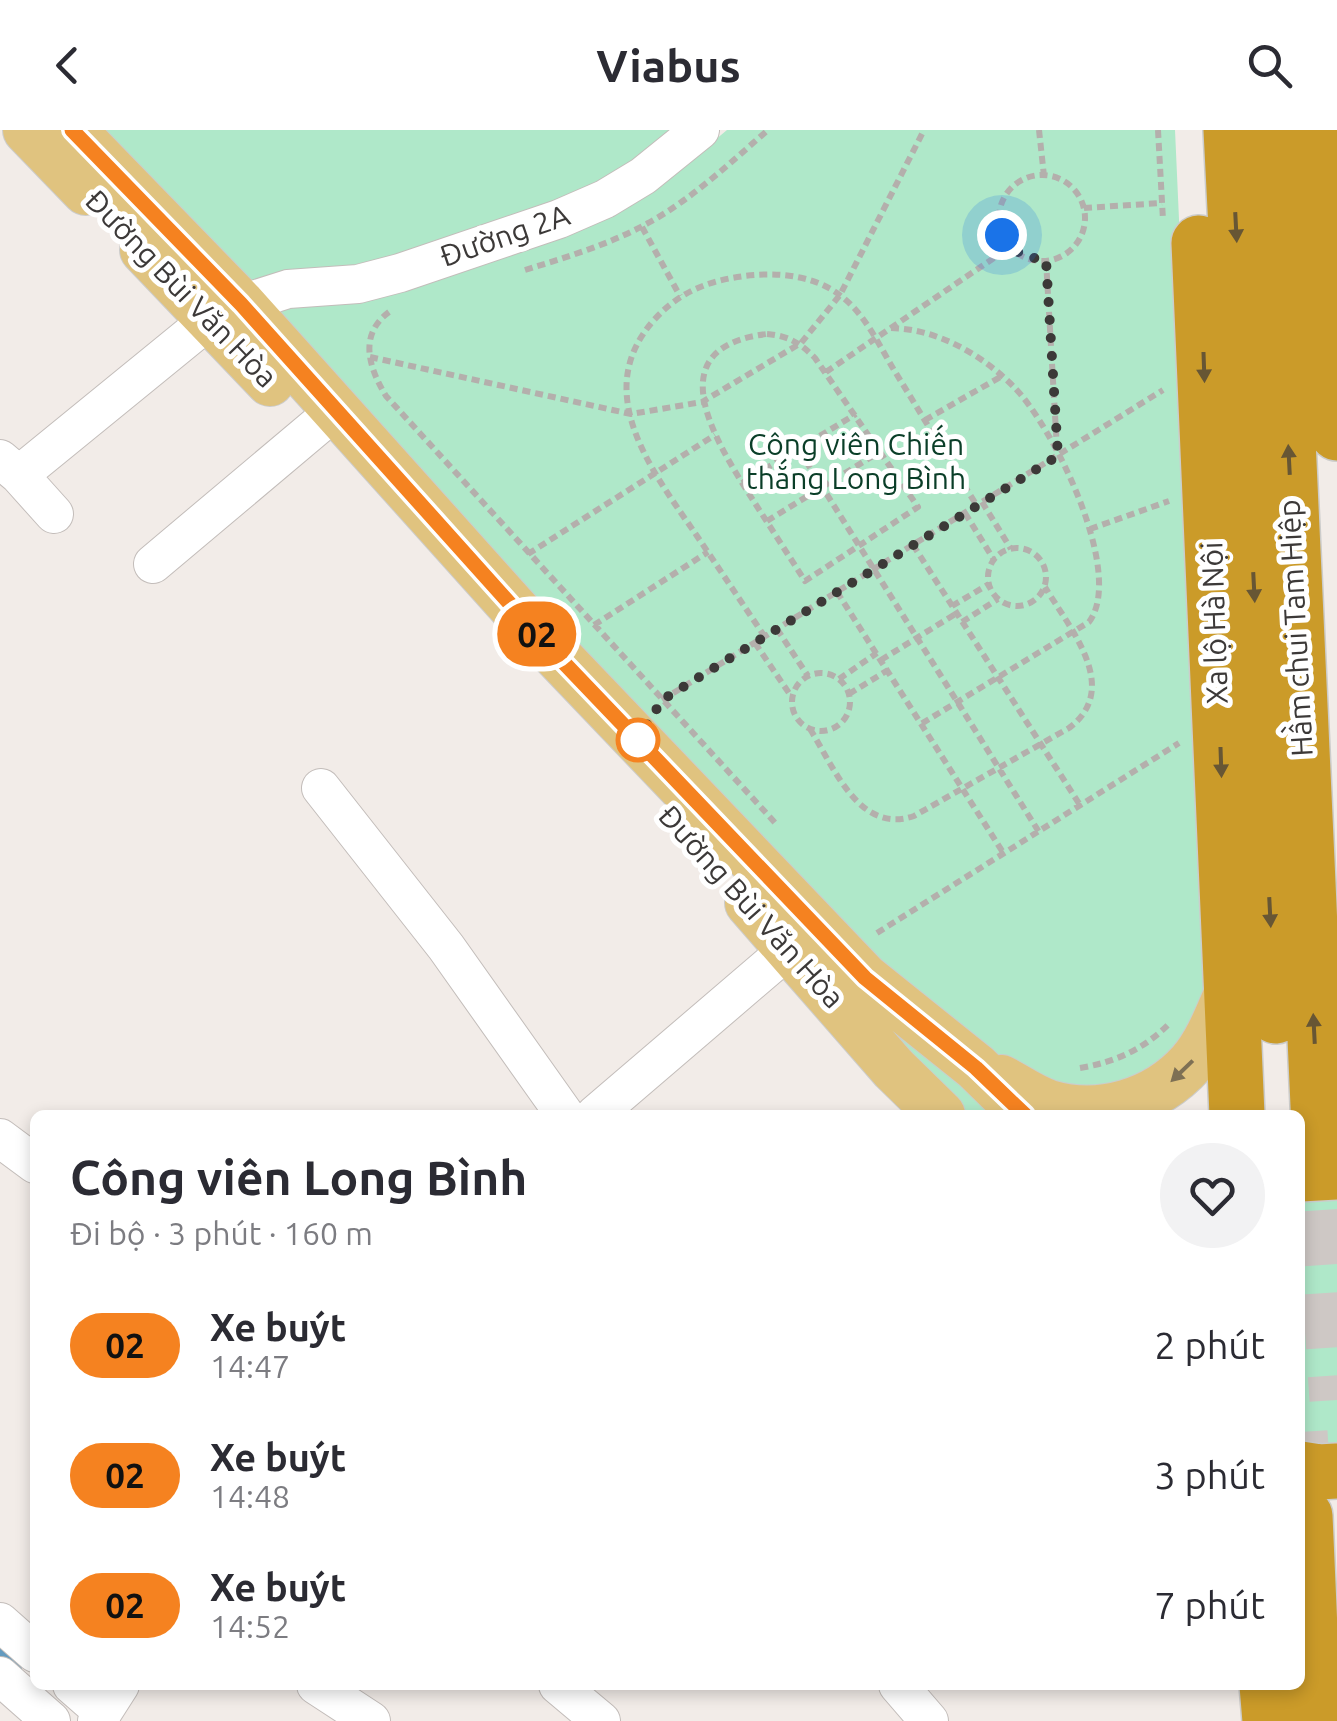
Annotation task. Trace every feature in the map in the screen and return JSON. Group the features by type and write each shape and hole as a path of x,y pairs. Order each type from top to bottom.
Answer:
{"highway":[{"name":"Xa lộ Hà Nội","path":"1194,130 1237,1110"},
{"name":"Hầm chui Tam Hiệp","path":"1231,130 1309,1147"},
{"name":"Hầm chui Tam Hiệp","path":"1274,130 1309,1147"},
{"path":"1318,130 1337,433"},
{"path":"1305,1490 1319,1472 1337,1470"},
{"path":"1305,1534 1314,1721"},
{"path":"1267,1690 1270,1721"}],"main road":[{"name":"Đường Bùi Văn Hòa","path":"26,130 225,312"},
{"name":"Đường Bùi Văn Hòa","path":"72,130 225,312 546,644 803,937 894,1069 936,1110"},
{"name":"Đường Bùi Văn Hòa","path":"803,937 865,978 976,1068 1020,1110"},
{"path":"976,1068 1048,1104 1096,1110 1132,1102 1165,1087 1193,1061 1231,987"}],"street":[{"name":"Đường 2A","path":"225,312 288,289 358,284 400,273 559,219 605,199 643,176 700,130"},
{"path":"54,514 7,469 225,312"},
{"path":"152,564 326,419"},
{"path":"321,788 446,947 561,1110"},
{"path":"601,1110 803,937"},
{"path":"0,1138 30,1160"},
{"path":"0,1622 30,1648"},
{"path":"0,1676 51,1721"},
{"path":"80,1690 106,1706"},
{"path":"324,1690 371,1721"},
{"path":"564,1690 602,1721"},
{"path":"902,1690 929,1721"}],"path":[{"path":"510,275 595,247 642,226 702,186 768,130"},
{"path":"370,357 630,414 702,402 800,344 840,296 924,130"},
{"path":"1039,130 1044,176"},
{"path":"1044,176 1070,185 1084,208 1085,222 1074,247 1063,255 1046,260 1022,256 1002,235 1001,206 1017,183 1044,176"},
{"path":"1084,208 1162,203"},
{"path":"642,226 680,296"},
{"path":"826,372 1010,246"},
{"path":"1046,260 1058,456"},
{"path":"765,637 655,474 638,444 630,414 627,380 638,340 662,311 701,285 766,275 814,280 840,296 875,339 1011,550"},
{"path":"400,308 386,313 373,328 370,357 372,374 397,411 789,838"},
{"path":"891,328 947,340 980,358 1036,414 1090,529 1100,573 1100,602 1089,622 921,724"},
{"path":"744,336 785,336 800,344 826,372 918,507 805,582 715,435 702,402 702,383 707,364 744,336"},
{"path":"924,420 1002,376"},
{"path":"662,700 1171,386"},
{"path":"742,483 856,414"},
{"path":"528,554 715,435"},
{"path":"799,450 1039,832"},
{"path":"767,521 880,451"},
{"path":"1090,529 1177,499"},
{"path":"965,513 994,560"},
{"path":"913,545 1081,805"},
{"path":"1011,550 1027,550 1046,569 1041,595 1016,607 998,599 989,584 994,560 1011,550"},
{"path":"594,625 708,552"},
{"path":"839,679 918,637 989,584"},
{"path":"810,730 830,730 848,712 849,694 839,679 821,673 808,676 795,687 795,716 810,730 858,804 884,820 905,819 1042,744 1085,716 1092,696 1092,673 1045,586"},
{"path":"838,592 1004,854"},
{"path":"962,622 998,599"},
{"path":"777,629 808,676"},
{"path":"754,643 792,697"},
{"path":"849,694 888,670"},
{"path":"877,934 1189,737"},
{"path":"865,920 887,944"},
{"path":"1062,1068 1110,1062 1147,1044 1175,1018"}],"green space":[{"path":"100,130 672,130 633,162 554,201 393,256 353,265 287,270 246,284"},
{"name":"Công viên Chiến thắng Long Bình","path":"727,130 1175,130 1214,1000 1137,1090 1030,1085 881,970 568,642 272,313 654,191"},
{"path":"860,996 993,1110 960,1110 910,1059"},
{"path":"1337,1190 1337,1452 1305,1451 1305,1192"}],"waterway":[{"path":"0,1652 17,1669"}],"tunnel":[{"path":"1319,1127 1337,1400"}],"bus line":[{"name":"02","path":"72,130 241,304 546,644 865,978 976,1068 1020,1110"}],"route":[{"path":"638,740 662,700 1058,456 1046,260 1022,256 1002,235"}]}
